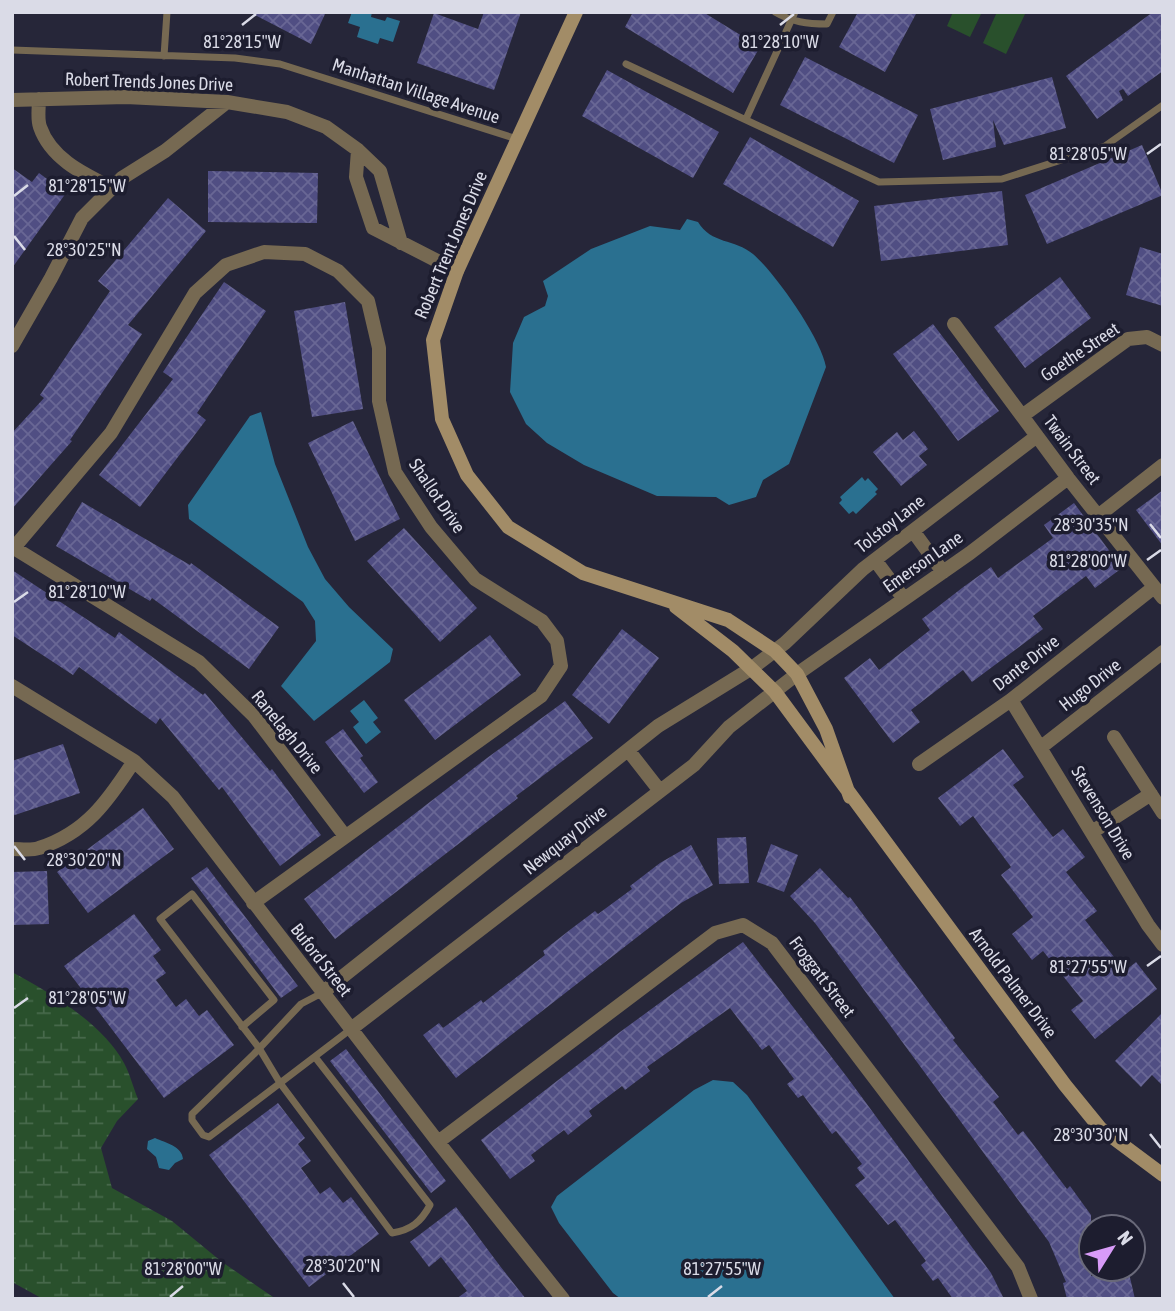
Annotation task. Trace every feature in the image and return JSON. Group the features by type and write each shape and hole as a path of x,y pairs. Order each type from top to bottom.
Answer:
{"street":[{"name":"Robert Trent Jones Drive","path":"576,12 457,271 433,340 442,419 467,475 508,527 583,573 728,620 775,651 797,674"},
{"name":"Robert Trends Jones Drive","path":"12,100 126,97 227,102 286,112 326,127 358,150 380,171 401,243"},
{"path":"39,99 39,126 56,154 85,175 112,188"},
{"path":"12,346 82,218 122,178 165,151 227,102"},
{"path":"358,150 356,177 373,228 457,271"},
{"path":"362,196 385,189"},
{"name":"Shallot Drive","path":"13,549 111,433 195,293 226,265 264,252 305,254 338,271 368,301 379,348 379,401 395,472 431,527 475,579 542,621 557,641 561,666 541,696 253,903"},
{"name":"Twain Street","path":"954,324 1068,478 1158,593"},
{"name":"Goethe Street","path":"1022,416 1128,338 1147,337 1163,345"},
{"name":"Tolstoy Lane","path":"775,651 875,560 1037,436"},
{"path":"1098,516 1163,465"},
{"name":"Emerson Lane","path":"797,674 943,572 1068,478"},
{"path":"913,531 943,572"},
{"name":"Ranelagh Drive","path":"13,549 199,663 254,716 345,836"},
{"path":"875,560 904,599"},
{"name":"Dante Drive","path":"919,764 1158,593"},
{"name":"Robert Trent Jones Drive","path":"663,598 710,632 752,668"},
{"name":"Newquay Drive","path":"322,993 659,726 775,651"},
{"name":"Hugo Drive","path":"1040,748 1163,652"},
{"name":"Arnold Palmer Drive","path":"752,668 775,692 1065,1085 1100,1128 1163,1175"},
{"name":"Newquay Drive","path":"351,1029 694,765 729,727 797,674"},
{"name":"Arnold Palmer Drive","path":"797,674 826,729 850,797"},
{"name":"Buford Street","path":"12,686 134,761 173,797 322,993 563,1299"},
{"name":"Stevenson Drive","path":"1011,700 1148,925 1163,945"},
{"path":"1114,737 1163,813"},
{"path":"628,750 660,791"},
{"path":"12,849 37,849 82,828 112,796 134,761"},
{"path":"1092,832 1151,794"},
{"name":"Froggatt Street","path":"438,1142 715,933 743,925 772,943 1018,1267 1031,1299"}],"lane":[{"path":"164,56 167,12"},
{"path":"775,12 791,21 827,24 833,12"},
{"path":"746,119 795,12"},
{"name":"Manhattan Village Avenue","path":"12,50 235,58 280,64 517,139"},
{"path":"626,64 879,182 1002,179 1105,146 1163,105"},
{"path":"242,1027 274,1000 192,894 160,919 242,1027 259,1048 280,1083 392,1233 405,1230 422,1219 430,1205 315,1057"},
{"path":"322,993 301,1004 192,1114 192,1120 203,1136 209,1136 351,1029"}],"green space":[{"path":"953,12 982,12 970,37 947,26"},
{"path":"997,12 1026,12 1006,54 983,43"},
{"path":"12,972 59,1000 90,1023 115,1049 126,1067 138,1099 117,1121 101,1148 112,1188 172,1221 222,1262 276,1299 43,1299 12,1282"}],"water":[{"path":"352,12 372,12 371,17 385,21 387,17 400,21 393,42 380,38 378,44 357,37 360,27 348,23"},
{"path":"687,219 698,222 716,238 746,249 762,263 807,324 826,367 789,464 763,480 756,497 729,505 716,497 657,496 584,465 547,443 526,424 510,392 513,343 524,317 545,306 548,296 543,281 591,249 650,226 680,230"},
{"path":"261,412 275,464 308,547 325,579 349,607 393,649 390,662 314,721 281,686 316,641 315,621 303,602 189,519 188,505 250,416"},
{"path":"862,477 865,481 868,478 878,489 875,492 877,494 856,514 853,511 849,514 839,503 842,500 840,497"},
{"path":"364,700 378,718 373,722 381,732 366,744 353,727 359,722 350,711"},
{"path":"713,1080 733,1082 747,1095 895,1299 621,1299 613,1293 559,1223 551,1207 557,1196 694,1090"},
{"path":"155,1138 177,1148 183,1159 169,1170 159,1168 156,1157 147,1149 148,1141"}],"building":[{"path":"249,12 326,12 311,44"},
{"path":"484,12 521,12 494,90 417,63 434,13 478,29"},
{"path":"633,12 703,12 760,47 733,93 625,27"},
{"path":"858,12 917,12 885,72 839,47"},
{"path":"1153,12 1163,12 1163,71 1128,96 1123,89 1119,91 1123,100 1097,119 1066,76"},
{"path":"805,57 918,115 894,163 780,105"},
{"path":"607,70 719,132 693,178 582,116"},
{"path":"1052,77 1066,128 1004,145 993,120 996,147 943,160 930,109"},
{"path":"750,137 859,201 833,247 723,184"},
{"path":"1142,145 1163,195 1047,244 1025,195"},
{"path":"12,168 32,182 39,173 66,193 12,268"},
{"path":"208,171 318,173 317,223 208,222"},
{"path":"1002,191 1008,245 881,261 874,206"},
{"path":"168,198 206,231 128,325 142,334 70,440 72,441 12,509 12,433 44,398 40,395 110,291 98,281"},
{"path":"1140,247 1163,254 1163,306 1126,295"},
{"path":"1060,277 1091,318 1025,368 994,327"},
{"path":"224,282 266,311 197,413 206,420 140,507 99,475 173,379 163,372"},
{"path":"345,302 363,409 312,417 294,311"},
{"path":"933,324 999,411 958,441 893,354"},
{"path":"353,421 400,519 355,541 308,443"},
{"path":"914,431 928,449 919,456 927,465 901,486 873,452 897,432 903,440"},
{"path":"1163,490 1163,546 1136,510"},
{"path":"82,502 190,565 191,563 279,627 249,669 152,598 150,601 56,546"},
{"path":"1074,503 1122,568 1095,588 1086,576 1033,616 1043,629 972,682 963,670 911,710 920,722 893,743 844,678 870,658 879,670 930,630 922,619 962,588 991,567 998,578 1053,538 1044,525"},
{"path":"404,528 477,608 440,642 367,561"},
{"path":"12,570 115,638 119,632 203,695 205,693 270,771 272,769 321,835 280,866 222,787 219,790 160,718 156,724 79,667 73,675 12,635"},
{"path":"622,629 659,658 609,724 572,695"},
{"path":"490,635 521,675 435,740 404,700"},
{"path":"565,701 593,738 335,939 304,899"},
{"path":"343,729 378,782 364,793 325,742"},
{"path":"63,744 80,793 12,816 12,761"},
{"path":"1003,749 1024,777 1013,785 1053,837 1063,829 1085,857 1066,872 1097,911 1085,920 1125,971 1136,962 1157,989 1095,1039 1071,1010 1083,1001 1043,951 1032,960 1012,934 1033,917 1001,875 1011,867 973,816 960,826 938,798"},
{"path":"143,808 174,849 88,913 57,872"},
{"path":"746,837 749,883 719,884 717,838"},
{"path":"771,844 798,855 784,892 757,882"},
{"path":"691,845 713,885 681,903 456,1078 423,1035 439,1023 443,1028 481,1000 483,1003 545,955 543,951 571,929 595,911 598,914 632,889 630,886 660,863"},
{"path":"207,867 298,986 281,998 191,878"},
{"path":"820,868 848,898 850,897 955,1038 953,1040 999,1097 993,1102 1018,1135 1023,1131 1067,1189 1070,1186 1090,1213 1077,1213 1077,1283 1131,1283 1135,1299 1067,1299 1063,1283 1066,1282 1049,1242 815,923 790,896"},
{"path":"47,871 49,924 12,925 12,872"},
{"path":"134,914 161,950 153,956 166,973 156,980 176,1007 186,999 199,1016 207,1010 234,1045 164,1098 64,966"},
{"path":"743,942 847,1077 991,1273 1004,1299 953,1299 938,1278 933,1281 921,1265 926,1261 895,1220 888,1225 855,1185 865,1178 857,1168 862,1164 836,1131 832,1134 803,1095 798,1098 787,1084 794,1079 769,1045 762,1050 730,1008 647,1067 650,1071 625,1090 622,1086 589,1111 592,1116 568,1135 564,1130 531,1155 535,1161 510,1179 481,1140 620,1032"},
{"path":"1163,1012 1163,1086 1152,1075 1141,1087 1115,1061"},
{"path":"346,1049 446,1181 431,1193 330,1061"},
{"path":"278,1103 305,1138 298,1144 311,1161 301,1168 320,1194 330,1187 343,1203 351,1197 379,1234 309,1287 209,1155"},
{"path":"456,1207 526,1299 456,1299 467,1291 441,1257 429,1267 410,1242"}]}
